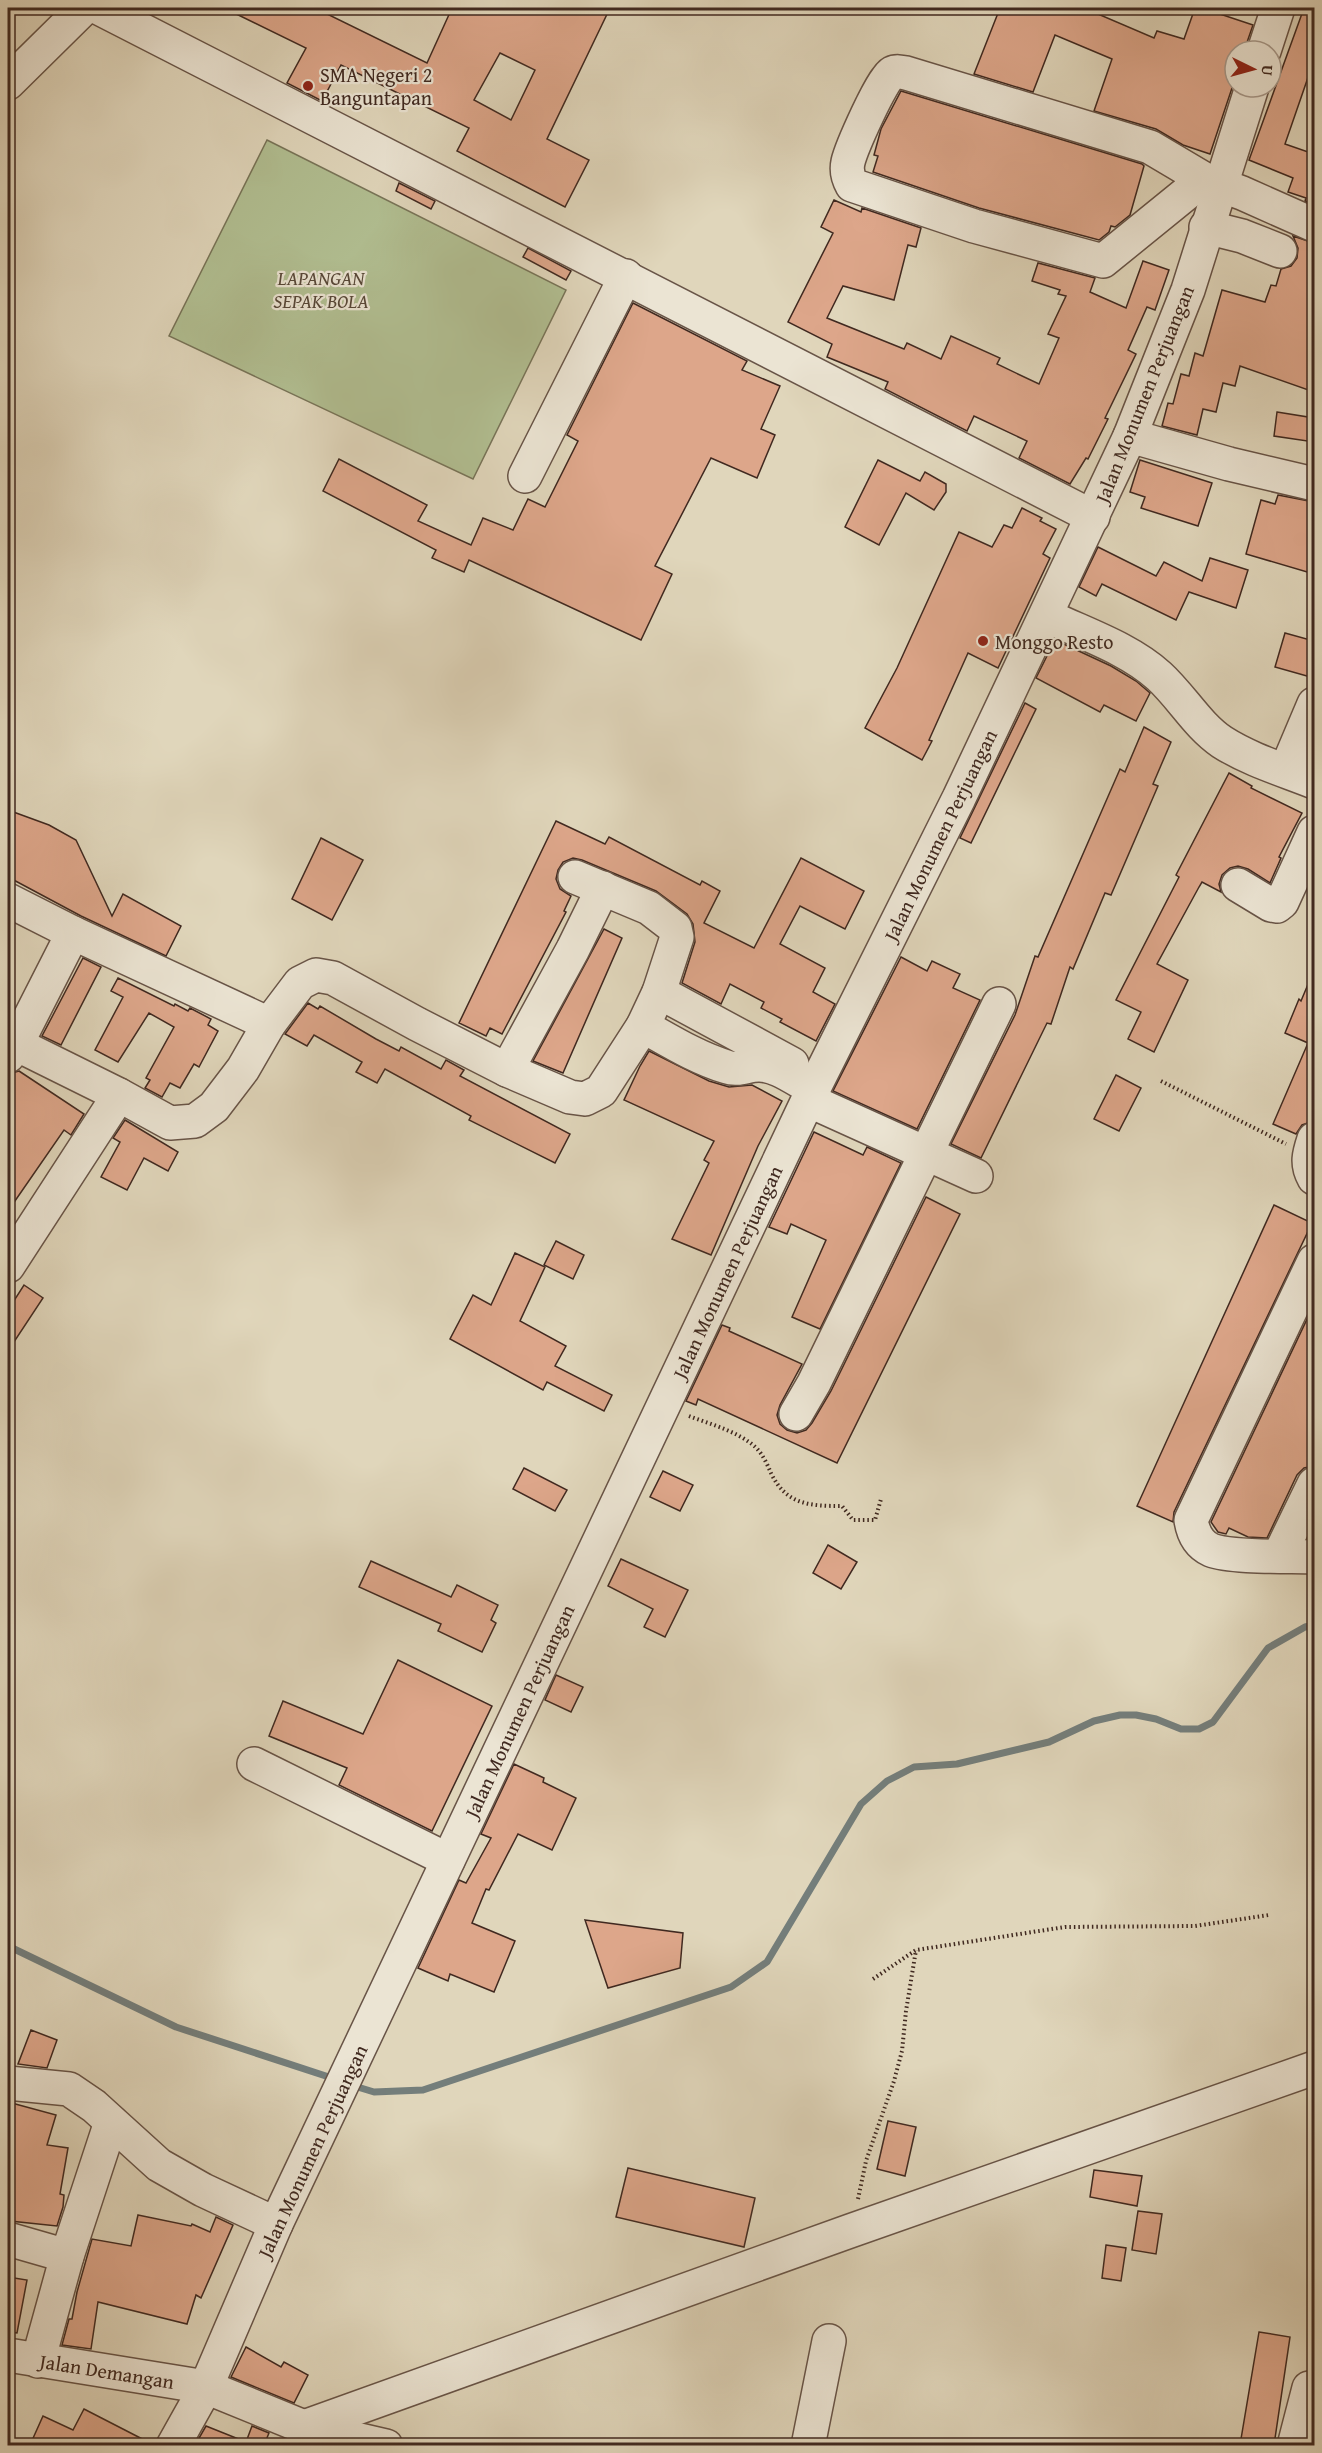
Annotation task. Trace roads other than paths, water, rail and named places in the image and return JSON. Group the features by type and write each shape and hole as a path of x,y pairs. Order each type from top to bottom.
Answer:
{"street":[{"path":"8,82 84,8"},
{"path":"99,8 1093,517"},
{"path":"1268,39 1278,8"},
{"path":"1212,182 1103,261 952,219 852,185 848,177 848,163 874,101 889,74 906,73 1150,147 1212,182 1314,225"},
{"name":"Jalan Monumen Perjuangan","path":"173,2445 206,2387 276,2224 663,1406 1093,517 1130,436 1188,290 1206,228 1212,182 1247,99"},
{"path":"1206,228 1242,236 1280,251"},
{"path":"525,476 626,276"},
{"path":"1130,436 1229,464 1314,484"},
{"path":"1047,616 1128,655 1158,676 1183,700 1205,728 1223,742 1252,758 1300,776 1314,704"},
{"path":"1239,885 1271,905 1277,906 1282,902 1314,832"},
{"path":"72,933 10,1047 119,1095 170,1124 195,1121 214,1107 243,1069 270,1024 300,983 316,975 333,978 507,1070 570,1097 585,1099 601,1091 643,1026 659,992 677,938 675,928 649,908 589,882 573,949 507,1070"},
{"path":"8,900 72,933 270,1024"},
{"path":"659,992 764,1047 814,1090"},
{"path":"796,1414 824,1363 999,1004"},
{"path":"643,1026 727,1068 768,1066 926,1154 976,1176"},
{"path":"8,1266 119,1095"},
{"path":"1314,1260 1191,1520 1194,1536 1210,1549 1231,1554 1314,1557"},
{"path":"1279,1556 1314,1484"},
{"path":"254,1764 448,1860"},
{"path":"291,2429 1314,2068"},
{"path":"8,2083 69,2089 111,2122 159,2165 203,2190 276,2224"},
{"path":"23,2358 67,2256 111,2122"},
{"path":"8,2239 67,2256"},
{"path":"808,2445 829,2341"},
{"name":"Jalan Demangan","path":"23,2358 206,2387 291,2429 386,2445"},
{"path":"1294,2445 1309,2388"}],"waterway":[{"path":"351,2085 374,2092 423,2090 731,1987 767,1962 861,1804 887,1781 914,1767 957,1764 1049,1742 1094,1721 1120,1715 1156,1719 1181,1729 1199,1729 1213,1722 1268,1648 1305,1627 1314,1625"},
{"path":"8,1946 176,2027 335,2079"}],"place":[{"name":"SMA Negeri 2 Banguntapan","path":"308,86"},
{"name":"Monggo Resto","path":"983,641"}],"park label":[{"name":"LAPANGAN SEPAK BOLA","path":"321,288"}]}
